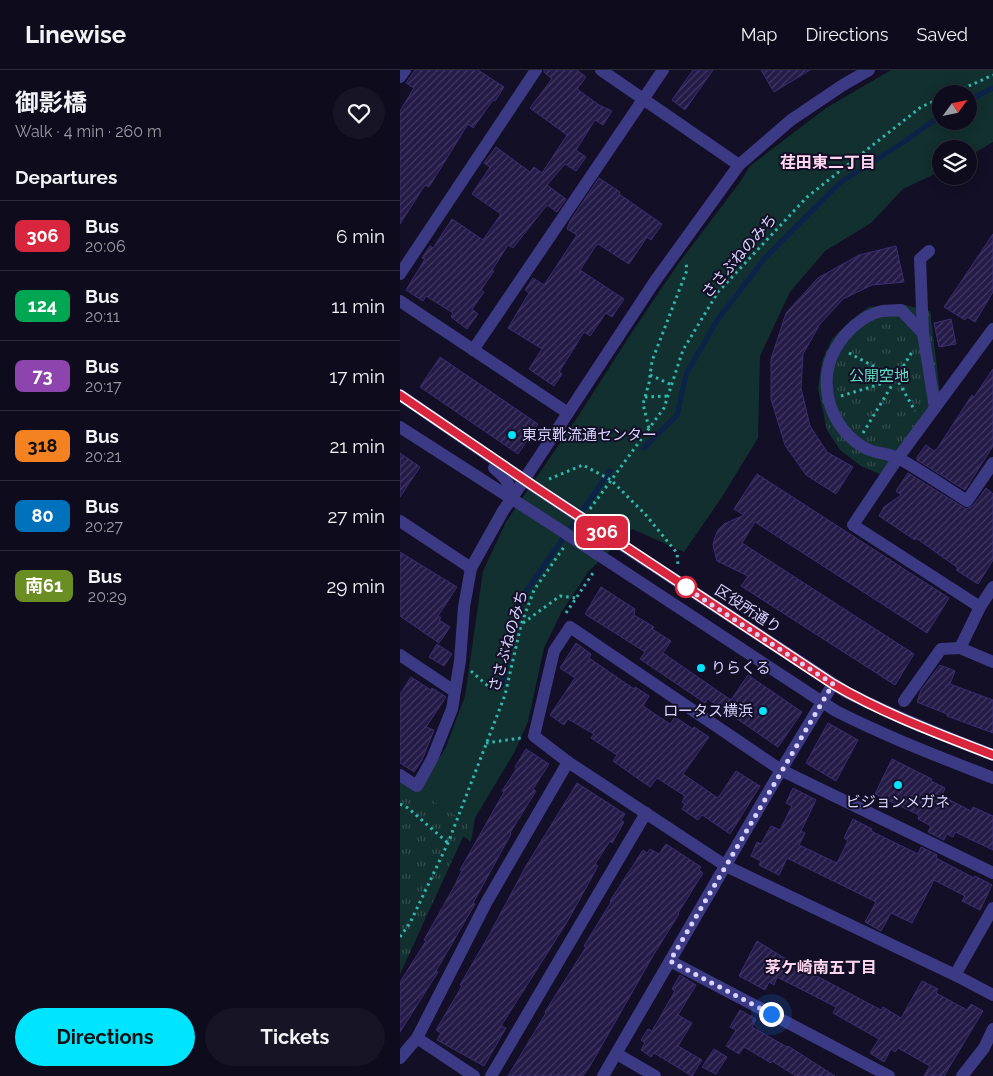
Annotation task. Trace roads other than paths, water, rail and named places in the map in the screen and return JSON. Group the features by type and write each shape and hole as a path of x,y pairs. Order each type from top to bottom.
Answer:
{"street":[{"path":"400,77 405,70"},
{"path":"400,274 536,70"},
{"path":"601,70 739,165"},
{"path":"473,350 663,70"},
{"path":"400,775 417,786 432,759 449,718 460,661 464,606 471,568 503,511 655,281 739,165 791,120 869,70"},
{"path":"929,251 920,259 923,333 935,408"},
{"path":"400,301 568,412"},
{"path":"923,333 901,310 882,311 860,322 843,336 831,357 826,380 828,400 836,420 850,436 867,449 898,458 968,501 993,463"},
{"path":"980,607 853,525 898,458 993,329"},
{"name":"区役所通り","path":"400,395 524,480 833,684 879,708 939,735 993,755"},
{"path":"400,427 512,498 822,702 869,728 922,751 993,778"},
{"path":"490,457 492,466 506,478 511,487 512,498"},
{"path":"524,480 522,493 528,500 540,508 545,520"},
{"path":"400,521 471,568"},
{"path":"960,648 980,607 993,587"},
{"path":"993,873 781,770 570,627 554,651 534,736 568,762 726,866 993,995"},
{"path":"904,702 941,649 960,648 993,662"},
{"path":"400,655 454,691"},
{"path":"603,1076 833,684"},
{"path":"400,1058 417,1038 486,903 568,762"},
{"path":"491,1076 646,813"},
{"path":"955,975 993,908"},
{"path":"670,961 889,1076"},
{"path":"962,1076 984,1048 993,1029"},
{"path":"417,1038 474,1076"},
{"path":"617,1054 655,1076"}],"waterway":[{"path":"978,96 993,88"},
{"path":"644,448 677,415 686,374 718,319 765,258 841,182 932,122"},
{"path":"502,685 520,600 610,471"}],"place":[{"name":"東京靴流通センター","path":"512,435"},
{"name":"りらくる","path":"701,668"},
{"name":"ロータス横浜","path":"763,711"},
{"name":"ビジョンメガネ","path":"898,785"}],"district":[{"name":"荏田東二丁目","path":"828,162"},
{"name":"茅ケ崎南五丁目","path":"821,967"}],"park label":[{"name":"公開空地","path":"879,376"}]}
